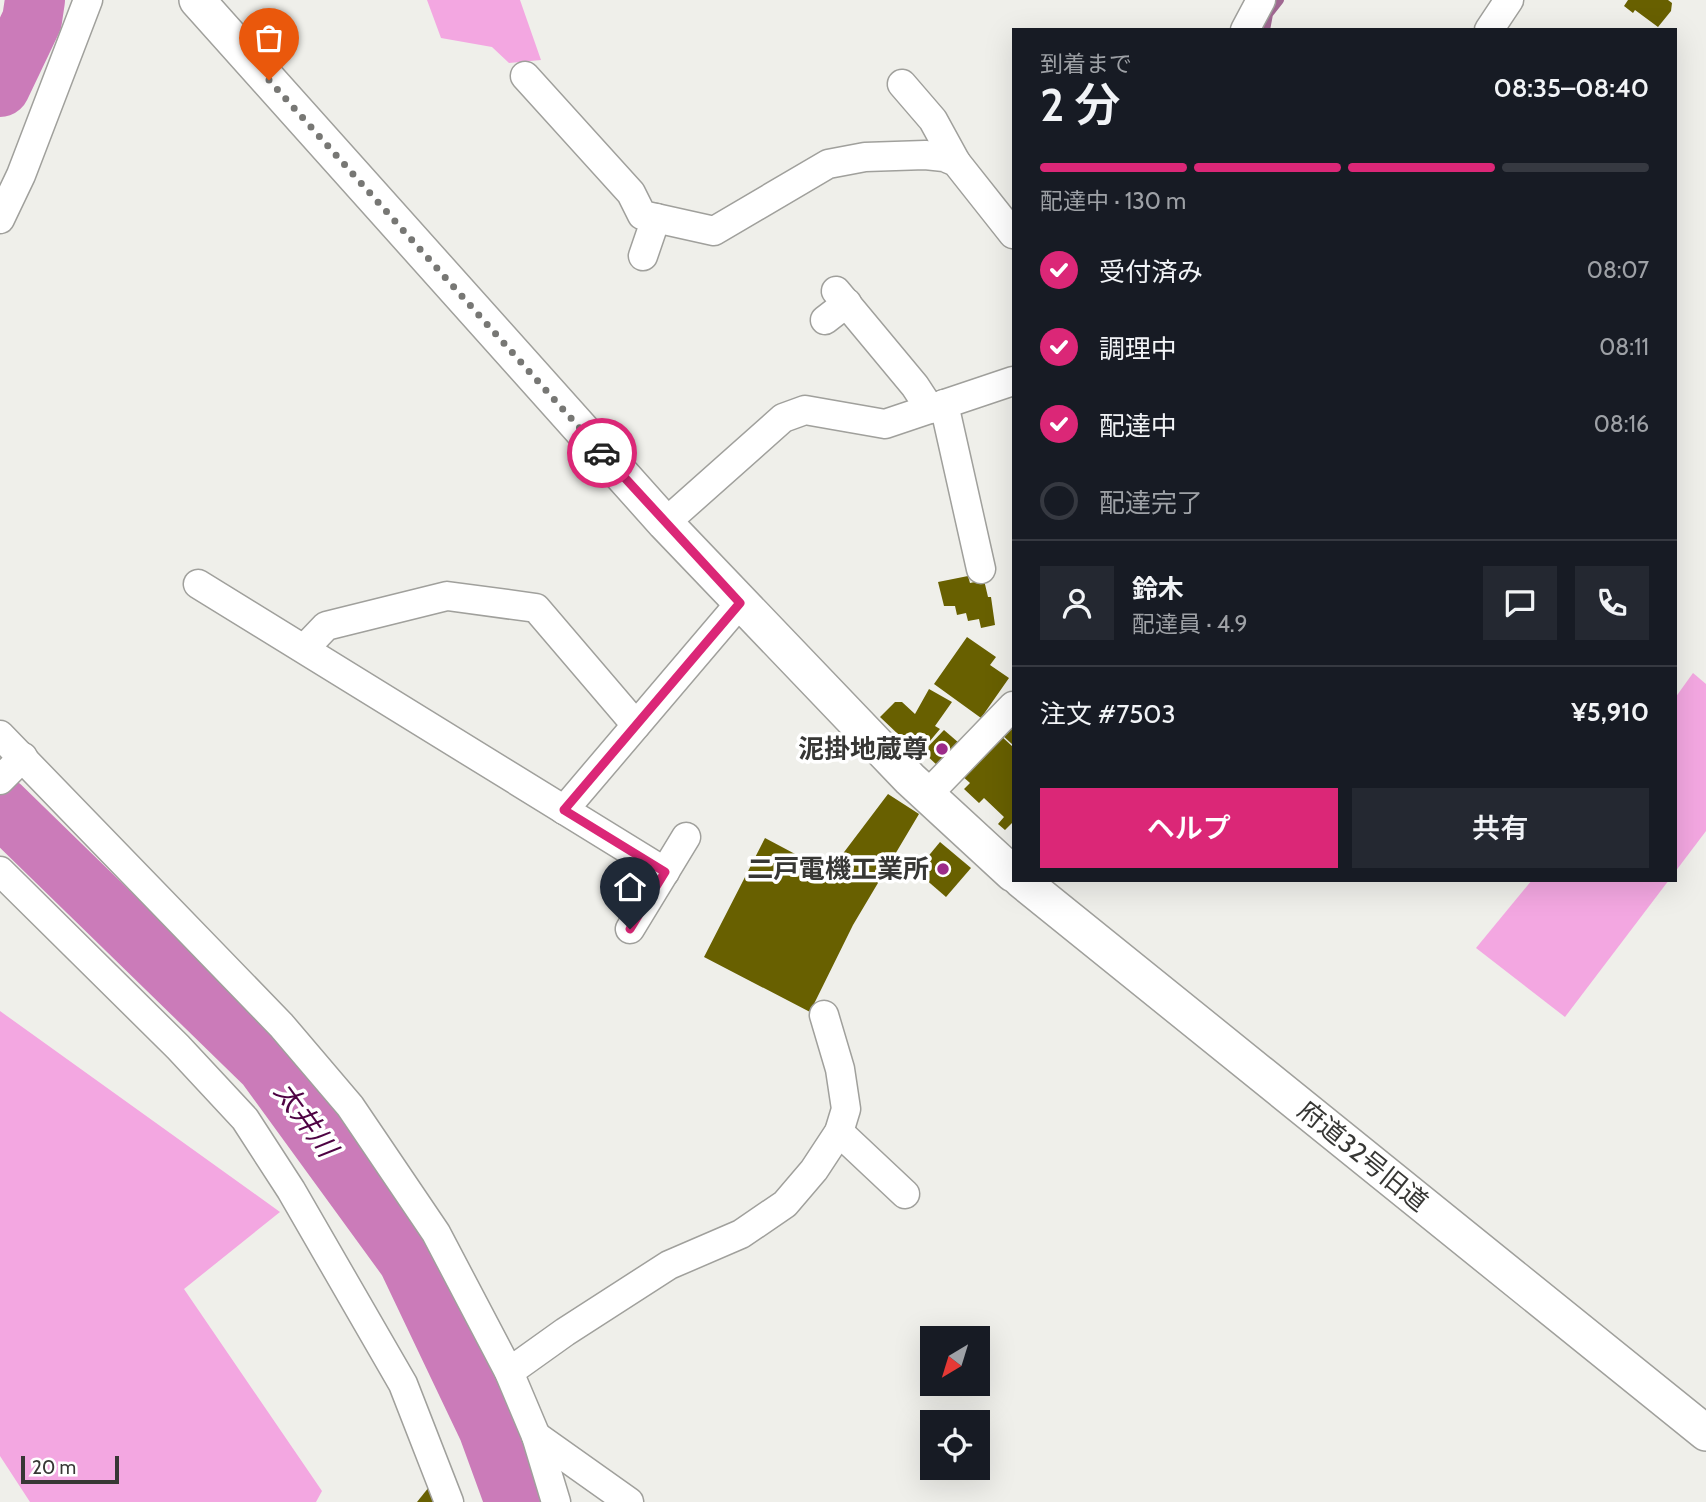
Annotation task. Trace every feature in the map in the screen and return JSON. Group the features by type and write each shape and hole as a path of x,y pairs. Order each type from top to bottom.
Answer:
{"street":[{"path":"0,219 21,176 88,0"},
{"path":"197,0 665,523 927,795 1012,873"},
{"path":"1246,28 1261,0"},
{"path":"1490,28 1509,0"},
{"path":"526,76 631,193 642,215 714,232 828,164 866,157 925,155 944,157 956,162"},
{"path":"902,84 933,120 956,162 1010,219"},
{"path":"643,256 656,218"},
{"path":"825,320 842,297 915,386 937,406 981,569"},
{"path":"665,523 783,418 805,410 885,424 1012,381"},
{"path":"198,584 665,872"},
{"path":"305,648 326,626 447,596 536,608 636,725"},
{"path":"564,810 740,603"},
{"path":"927,795 1012,707"},
{"path":"0,734 11,769 281,1026 350,1106 436,1233 509,1372 536,1436 556,1502"},
{"path":"630,929 686,837"},
{"path":"0,871 177,1047 245,1119 291,1190 403,1384 449,1502"},
{"name":"府道32号旧道","path":"1023,882 1706,1433"},
{"path":"509,1372 565,1332 669,1265 741,1234 785,1204 814,1170 839,1132 846,1109 840,1069 824,1016"},
{"path":"839,1132 905,1194"},
{"path":"536,1436 629,1502"}],"shaded area":[{"path":"427,0 520,0 541,60 509,63 492,47 441,38"},
{"path":"1693,673 1706,684 1706,831 1677,869 1677,695"},
{"path":"1530,882 1667,882 1565,1017 1476,948"},
{"path":"0,1011 280,1212 184,1289 322,1491 316,1502 30,1502 0,1456"}],"building":[{"path":"1628,0 1668,0 1672,3 1671,11 1658,27 1635,10 1633,13 1624,6"},
{"path":"968,576 970,583 984,580 988,597 991,597 995,625 981,628 979,619 968,621 966,613 957,615 955,606 944,606 938,582"},
{"path":"967,637 996,657 990,665 1009,678 981,718 934,684"},
{"path":"929,689 952,702 935,726 940,729 919,754 880,717 895,702 902,702 915,714"},
{"path":"1012,722 1012,744 1001,734"},
{"path":"944,730 959,743 938,766 923,752"},
{"path":"1000,735 1012,746 1012,823 1005,830 998,824 1004,817 984,798 979,803 964,789 970,783 961,775"},
{"path":"888,794 919,814 853,925 810,1012 704,957 765,838 829,872"},
{"name":"二戸電機工業所","path":"940,842 971,868 946,897 916,871"},
{"path":"429,1487 434,1502 417,1502"}],"waterway":[{"name":"太井川","path":"0,87 32,20 35,0"},
{"path":"1265,28 1268,14 1279,0"},
{"name":"太井川","path":"0,806 266,1065 408,1260 488,1428 515,1502"}],"way so far":[{"path":"269,80 602,453"}],"place":[{"name":"泥掛地蔵尊","path":"942,749"},
{"name":"二戸電機工業所","path":"943,869"}],"route":[{"path":"602,453 740,603 564,810 665,872 630,929"}]}
